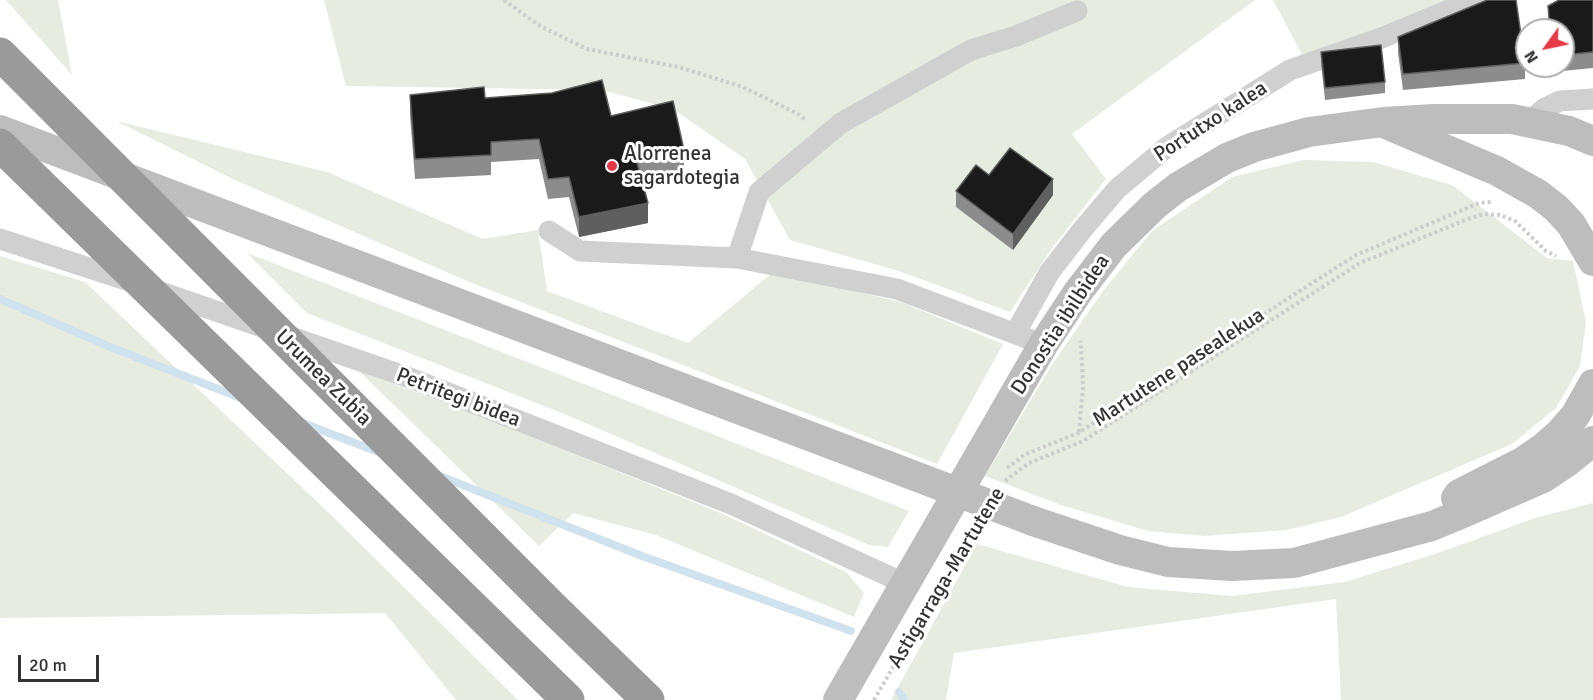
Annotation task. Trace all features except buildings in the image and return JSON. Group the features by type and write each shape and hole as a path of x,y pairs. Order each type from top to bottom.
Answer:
{"highway":[{"name":"Urumea Zubia","path":"0,54 552,607 648,700"},
{"path":"0,145 568,700"}],"main road":[{"name":"Donostia ibilbidea","path":"838,700 1043,345 1078,292 1114,245 1155,204 1202,171 1236,154 1309,132 1383,122 1486,117 1569,131 1593,141"},
{"path":"1383,122 1497,171 1538,194 1556,208 1571,225 1590,255"},
{"path":"1536,124 1593,153"},
{"path":"0,130 1033,521 1120,550 1168,562 1232,566 1294,563 1432,526 1543,478 1593,441"},
{"path":"1432,526 1459,494 1524,461 1560,434 1575,416 1593,384"},
{"path":"1543,478 1593,469"}],"street":[{"name":"Portutxo kalea","path":"1016,332 1049,273 1082,230 1117,189 1167,147 1290,70 1384,37 1473,0"},
{"path":"737,258 759,192 841,123 971,50 1016,36 1077,11"},
{"path":"1536,124 1545,108 1560,101 1593,99"},
{"path":"549,231 580,251 737,258 897,289 1016,332 1043,345"},
{"name":"Petritegi bidea","path":"0,239 410,378 731,504 906,584"}],"path":[{"path":"504,0 540,26 587,49 678,67 743,87 800,115 824,138"},
{"name":"Martutene pasealekua","path":"999,474 1024,455 1078,433 1356,255 1479,203 1488,201 1501,204"},
{"name":"Astigarraga-Martutene","path":"998,486 1029,463 1083,441 1360,263 1468,219 1484,214 1500,215 1515,221 1546,251 1557,256 1590,255"},
{"path":"1078,292 1083,387 1078,433"},
{"name":"Astigarraga-Martutene","path":"874,700 974,527"}],"shaded area":[{"path":"6,0 58,0 72,75"},
{"path":"324,0 1255,0 1072,134 1106,179 1052,248 1010,312 899,271 790,240 745,159 673,109 602,90 346,86"},
{"path":"1273,0 1460,0 1304,58"},
{"path":"116,121 327,172 483,239 538,230 547,291 688,343 773,272 901,302 1003,344 937,464 467,281 235,180"},
{"path":"1303,160 1373,162 1452,185 1547,258 1573,261 1586,322 1580,366 1556,408 1512,444 1341,517 1286,530 1204,536 1148,531 1061,505 985,476 1053,363 1103,291 1152,231 1232,177"},
{"path":"247,253 909,511 888,547 869,545 562,413 307,313"},
{"path":"0,256 85,282 328,512 518,700 456,700 385,613 0,618"},
{"path":"359,371 498,423 723,514 846,572 864,593 854,617 656,535 573,513 539,546"},
{"path":"1593,503 1593,700 1341,700 1336,599 954,653 946,700 891,700 977,544 1128,587 1232,596 1345,582 1438,553 1535,518"}],"waterway":[{"path":"0,299 110,347 241,398"},
{"path":"300,422 381,453"},
{"path":"440,476 642,556 851,631"},
{"path":"899,692 904,700"}],"place":[{"name":"Alorrenea sagardotegia","path":"612,166"}]}
